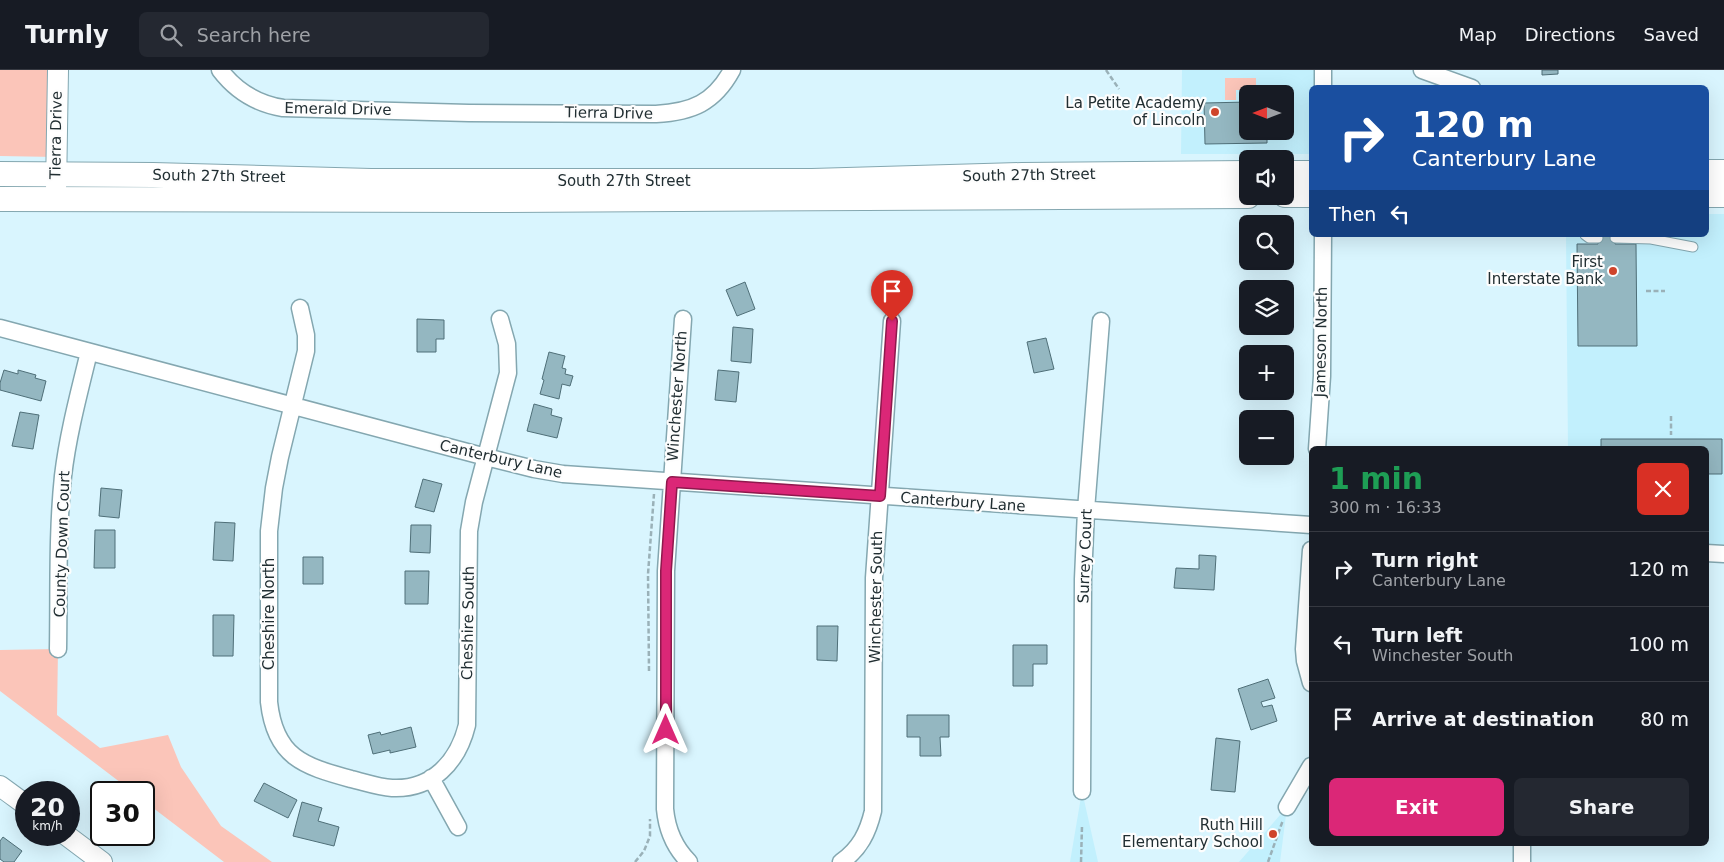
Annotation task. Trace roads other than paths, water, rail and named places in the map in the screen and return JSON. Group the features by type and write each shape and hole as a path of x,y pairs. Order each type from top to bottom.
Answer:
{"main road":[{"path":"1709,172 1724,172"},
{"name":"South 27th Street","path":"0,174 207,175 371,181 812,181 1022,175 1239,173"},
{"path":"1294,173 1309,173"},
{"path":"1294,195 1309,195"},
{"path":"1709,195 1724,195"},
{"name":"South 27th Street","path":"0,198 497,200 1239,196"}],"street":[{"name":"Tierra Drive","path":"56,199 58,70"},
{"name":"Emerald Drive","path":"220,70 232,83 252,98 270,106 284,108 469,113"},
{"name":"Tierra Drive","path":"469,113 678,113 706,101 719,89 732,70"},
{"path":"1323,70 1323,85"},
{"path":"1422,70 1464,85"},
{"name":"Jameson North","path":"1317,446 1322,376 1323,237"},
{"name":"Cheshire North","path":"300,308 305,327 306,351 274,488 270,531 269,702 275,731 290,753 301,762 313,768 350,779"},
{"name":"Cheshire South","path":"350,779 391,788 417,785 445,769 456,755 464,739 467,725 469,531 474,502 508,373 507,344 500,319"},
{"name":"Winchester North","path":"683,319 666,571 666,809 670,834 685,861"},
{"name":"Winchester South","path":"841,862 863,840 874,811 874,578 892,321"},
{"name":"Surrey Court","path":"1082,791 1083,579 1086,510 1101,322"},
{"name":"Canterbury Lane","path":"0,328 63,340 90,352 486,457 563,474 1309,525"},
{"name":"County Down Court","path":"58,649 60,521 63,476 71,426 90,352"},
{"path":"1709,553 1724,554"},
{"path":"1309,578 1304,649 1309,676"},
{"path":"1287,807 1309,769"},
{"path":"431,778 458,827"},
{"path":"0,786 15,797"},
{"path":"80,846 102,862"},
{"path":"1522,846 1522,862"}],"lane":[{"path":"1588,237 1598,238"},
{"path":"1616,238 1651,239 1693,247"}],"place":[{"name":"La Petite Academy of Lincoln","path":"1215,112"},
{"name":"First Interstate Bank","path":"1613,271"},
{"name":"Ruth Hill Elementary School","path":"1273,834"}]}
